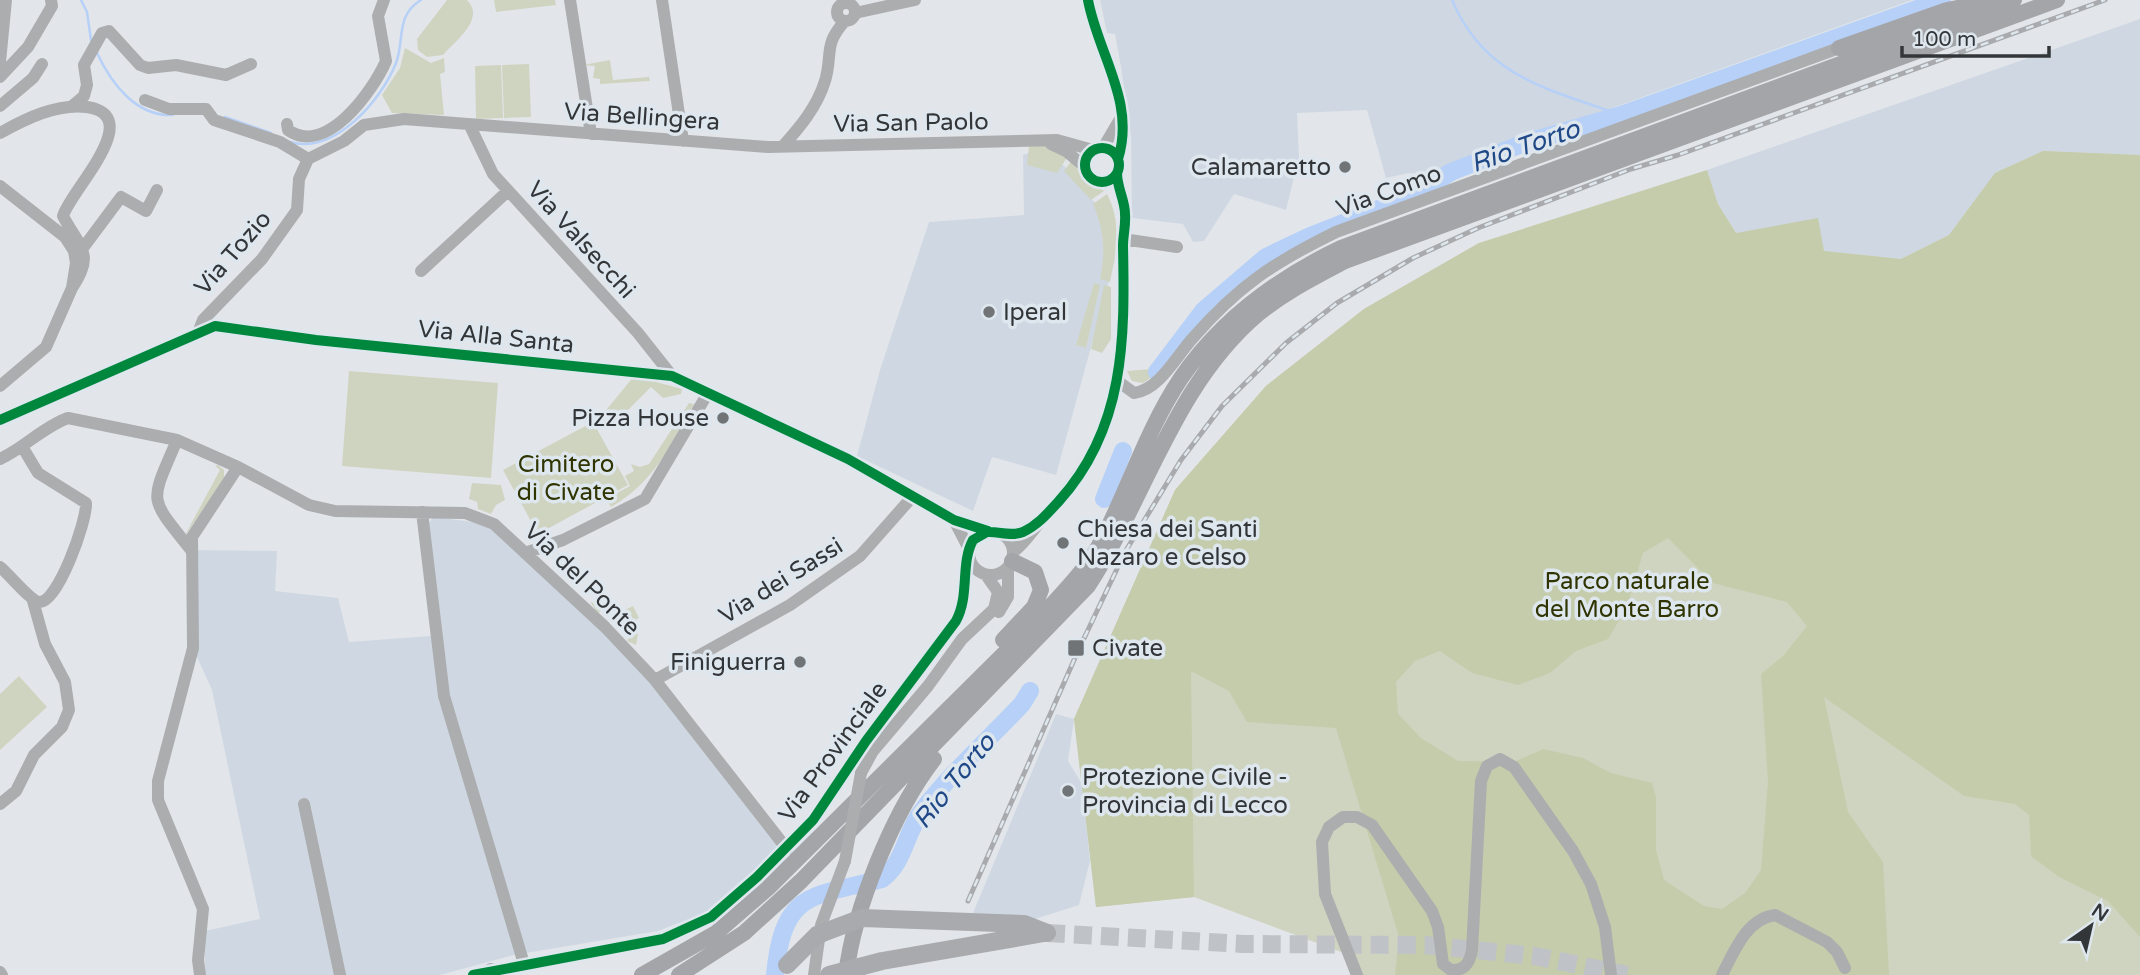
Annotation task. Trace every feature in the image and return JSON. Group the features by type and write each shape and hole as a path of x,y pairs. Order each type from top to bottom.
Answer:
{"highway":[{"path":"787,965 817,935 862,918 1024,923 1048,933 934,950 829,975"}],"main road":[{"path":"1839,48 1947,10 2000,0"},
{"path":"642,975 716,933 818,841 1041,617 1076,578 1100,544 1159,417 1181,379 1208,344 1250,302 1305,265 1354,243 2014,0"},
{"path":"679,975 744,933 801,881 1088,586 1112,548 1174,422 1197,383 1257,315 1295,287 1345,261 2057,0"},
{"path":"928,728 1038,600 1041,588 1037,574 1028,566 1011,560"},
{"path":"846,975 875,870 921,776 943,747 952,728"}],"street":[{"path":"0,62 6,0"},
{"path":"0,77 28,47 52,6 51,0"},
{"path":"145,100 169,109 210,114 280,142 308,159 344,141 386,61 378,16 384,0"},
{"path":"570,0 591,134"},
{"path":"662,0 683,141"},
{"path":"783,146 816,103 825,80 830,38 849,9 915,0"},
{"path":"983,574 997,575 1083,471 1119,382 1125,214 1117,188 1118,159 1123,142 1123,114 1088,0"},
{"path":"71,107 84,96 87,55 102,33 109,31 140,65 148,68 176,65 226,75 251,64"},
{"name":"Via Como","path":"1119,382 1135,393 1151,387 1210,318 1247,282 1273,264 1336,232 1839,48"},
{"path":"0,106 33,78 42,64"},
{"path":"0,133 23,120 71,107 97,110 112,128 102,152 63,216 83,248 85,262 46,347 0,386"},
{"path":"1123,114 1098,149 1087,157 1085,167 1088,176 1113,200 1123,233"},
{"name":"Via Bellingera","path":"351,125 404,119 443,120 470,125 783,146"},
{"path":"287,124 288,130 296,136 312,136 351,125"},
{"name":"Via Valsecchi","path":"470,125 493,174 638,333 672,376"},
{"name":"Via San Paolo","path":"783,146 1058,140 1098,149"},
{"name":"Via San Paolo","path":"1040,141 1066,151 1085,167"},
{"path":"1098,149 1112,151 1118,159"},
{"name":"Via Tozio","path":"198,333 203,320 262,259 297,210 299,179 308,159"},
{"path":"1096,181 1106,182 1118,173"},
{"path":"0,186 65,237 74,251 76,263 72,288"},
{"path":"83,248 121,197 146,211 157,190"},
{"path":"421,271 508,191"},
{"path":"1123,233 1177,247"},
{"name":"Via Alla Santa","path":"0,420 215,326 316,340 672,376"},
{"path":"672,376 848,459 954,520 1003,535 1021,532 1041,520"},
{"path":"525,553 564,540 645,499 708,393"},
{"name":"Via del Ponte","path":"23,448 55,422 68,418 177,440 238,467 309,505 335,511 465,513 494,524 655,680 787,849"},
{"path":"177,440 156,496 158,508 191,550"},
{"path":"0,459 23,448 38,472 86,503 86,513 71,555 50,598 38,601"},
{"path":"200,975 198,960 203,909 159,800 158,781 193,648 192,537 238,467"},
{"name":"Via dei Sassi","path":"655,680 790,605 860,556 913,496"},
{"path":"422,512 444,696 524,964"},
{"path":"814,975 821,925 839,883 845,861 861,773 880,740 928,686 962,639 994,609 998,598 996,586 983,574 970,554 954,520"},
{"path":"970,554 976,537 988,531"},
{"path":"983,620 998,612 1006,601 1011,560 1010,541 1003,535"},
{"name":"Via Provinciale","path":"473,975 663,939 710,916 787,849 830,799 858,751 956,621 965,590 965,573 970,554"},
{"path":"0,567 38,601 45,644 65,682 69,710 62,727 34,755 16,791 0,804"},
{"name":"Via Provinciale","path":"965,590 983,574"},
{"path":"1357,975 1325,894 1322,846 1327,829 1346,817 1360,818 1372,825 1432,911 1438,927 1443,964 1451,970 1461,969 1469,961 1472,950 1481,781 1487,766 1500,759 1514,767 1580,863 1602,914 1611,975"},
{"path":"304,804 340,975"},
{"path":"1722,975 1749,928 1760,919 1775,915 1827,942 1837,951 1845,968"}],"shaded area":[{"path":"1100,0 1912,0 1423,176 1409,173 1386,178 1367,110 1297,113 1299,157 1286,210 1234,194 1204,241 1193,242 1183,224 1132,218 1131,136 1121,67 1115,34 1107,33"},
{"path":"2140,19 2140,155 2043,151 1995,173 1949,235 1901,259 1823,251 1817,219 1736,233 1718,204 1707,170"},
{"path":"1035,151 1050,155 1074,174 1100,210 1115,259 1056,475 992,457 973,511 857,456 880,370 929,222 1024,215 1023,155"},
{"path":"433,517 482,523 525,553 605,627 787,849 707,912 658,931 514,955 440,975 205,975 205,931 260,919 212,690 193,648 191,550 277,551 275,591 338,598 349,642 431,636 429,523"},
{"path":"1056,714 1074,719 1068,761 1082,784 1090,861 1079,905 1035,919 973,913"}],"green space":[{"path":"447,0 467,0 472,7 471,22 443,55 427,57 418,50 417,39"},
{"path":"494,0 555,0 556,5 496,12"},
{"path":"405,48 431,63 444,58 445,72 440,74 444,115 392,113 382,95 400,68"},
{"path":"610,60 613,80 649,77 650,81 600,84 600,79 593,78 595,66 583,65"},
{"path":"529,64 531,117 504,118 502,65"},
{"path":"501,65 503,118 476,119 475,66"},
{"path":"1041,144 1068,156 1057,173 1027,165 1029,145"},
{"name":"Parco naturale del Monte Barro","path":"2043,151 2140,155 2140,975 1359,975 1352,956 1194,897 1096,907 1074,719 1175,490 1266,386 1364,309 1479,243 1736,233 1823,251 1901,259 1949,235 1995,173"},
{"name":"Parco naturale del Monte Barro","path":"2043,151 2140,155 2140,937 2108,901 2059,877 2031,856 2029,815 2015,804 1964,796 1824,697 1848,812 1883,862 1889,975 1395,975 1399,937 1336,728 1247,722 1229,691 1191,671 1194,897 1096,907 1074,719 1175,490 1266,386 1364,309 1479,243 1707,170 1718,204 1736,233 1818,218 1824,251 1901,259 1949,235 1995,173","holes":["1668,538 1713,583 1787,602 1807,626 1784,655 1761,674 1768,782 1761,870 1745,893 1722,909 1704,906 1664,880 1656,850 1656,797 1652,783 1611,773 1583,758 1543,749 1514,762 1458,761 1421,738 1398,714 1396,682 1415,661 1440,651 1472,673 1518,685 1550,673 1576,651 1608,639 1627,607 1643,553"]},
{"path":"1072,160 1082,177 1104,191 1091,200 1064,171"},
{"path":"1107,194 1115,215 1116,227 1116,249 1110,282 1100,279 1103,241 1093,204"},
{"path":"1094,283 1100,285 1086,348 1076,345"},
{"path":"1104,285 1111,287 1111,339 1102,353 1091,349"},
{"path":"1152,369 1158,373 1143,383 1132,381 1127,371"},
{"path":"349,371 498,383 491,478 342,466"},
{"path":"634,376 682,389 681,394 663,398 651,387 615,423 598,420"},
{"path":"689,403 694,404 660,462 639,486 611,507 606,499 630,486 625,476 634,471 631,464 640,467 649,464"},
{"name":"Cimitero di Civate","path":"593,422 628,485 538,534 503,470"},
{"path":"218,465 224,470 224,480 184,537 220,470 215,466"},
{"path":"472,483 501,485 505,500 496,505 491,514 478,509 477,502 469,499"},
{"path":"590,602 623,611 633,606 639,618 632,622 638,634 636,645 627,641 631,635 602,610 598,613"},
{"path":"19,676 47,707 0,750 0,694"}],"waterway":[{"path":"81,0 87,12 91,40"},
{"path":"290,142 307,144 339,133 367,108 389,78 396,63 407,13 421,0"},
{"path":"1452,0 1466,26 1482,47 1501,64 1545,88 1621,115"},
{"name":"Rio Torto","path":"1157,372 1204,310 1266,257 1310,236 1414,195 1451,172 1524,143 1621,115 1942,0"},
{"path":"97,53 126,96 147,110 173,115"},
{"path":"225,117 271,133"},
{"name":"Rio Torto","path":"1104,499 1123,451"},
{"name":"Rio Torto","path":"775,975 779,947 793,912 804,902 819,895 882,879 890,872 922,811 1022,704 1030,691"}],"tunnel":[{"path":"1047,933 1243,944 1425,945 1535,956 1627,975"}],"railway":[{"path":"968,901 1078,651 1125,552 1181,460 1222,406 1286,343 1337,303 1413,258 1478,228 1631,169 1678,155 2105,0"}],"cycle path":[{"path":"1088,0 1119,98 1122,138 1118,159"},
{"path":"1102,148 1114,153 1119,165 1114,177 1102,182 1090,177 1085,165 1090,153 1102,148"},
{"path":"473,975 663,939 711,917 757,877 813,820 866,741 956,621 963,601 967,559 973,540 987,532 1023,532 1038,522 1081,473 1097,443 1109,413 1121,348 1125,218 1117,173"},
{"path":"0,420 215,326 316,340 672,376 848,459 954,520 988,531"}],"place":[{"name":"Calamaretto","path":"1345,167"},
{"name":"Iperal","path":"989,312"},
{"name":"Pizza House","path":"723,418"},
{"name":"Chiesa dei Santi Nazaro e Celso","path":"1063,543"},
{"name":"Civate","path":"1076,648"},
{"name":"Finiguerra","path":"800,662"},
{"name":"Protezione Civile - Provincia di Lecco","path":"1068,791"}]}
